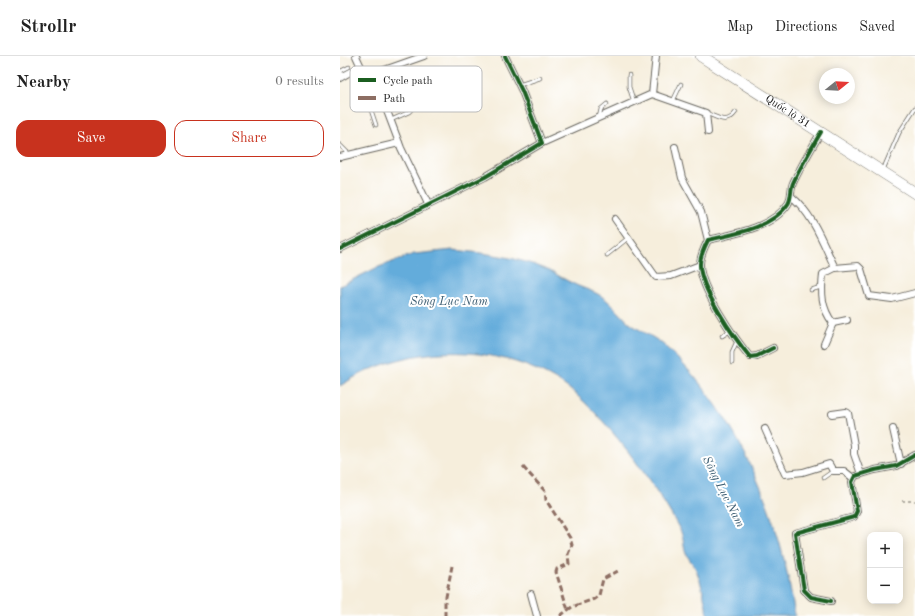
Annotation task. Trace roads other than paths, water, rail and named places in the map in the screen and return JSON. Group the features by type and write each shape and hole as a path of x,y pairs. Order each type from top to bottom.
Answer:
{"highway":[{"name":"Quốc lộ 31","path":"708,59 723,67 915,193"}],"street":[{"path":"356,56 361,66"},
{"path":"396,66 424,56"},
{"path":"505,56 519,85 542,143"},
{"path":"652,94 656,56"},
{"path":"341,77 350,72"},
{"path":"340,249 485,177 542,143 652,94 706,113 708,132"},
{"path":"388,112 399,143 428,204"},
{"path":"708,240 744,232 784,208 790,196 794,182 821,132"},
{"path":"340,157 399,143"},
{"path":"675,147 682,178 701,212 708,240 703,251 700,265 712,298 730,331 750,356 757,356 773,348"},
{"path":"790,196 800,204 810,217 835,268"},
{"path":"615,219 656,277 671,276 700,265"},
{"path":"833,323 828,316 822,299 821,287 825,272 835,268 860,267 869,296 892,299 915,293"},
{"path":"833,323 847,320"},
{"path":"824,344 833,323"},
{"path":"832,414 846,412 849,414 854,454 861,474"},
{"path":"765,429 785,474 796,473 829,464 833,471 844,471 853,478"},
{"path":"893,429 901,464"},
{"path":"853,478 861,474 901,464 915,455"},
{"path":"831,601 811,597 804,590 795,533 848,520 856,515 856,505 852,482 853,478"},
{"path":"531,594 537,616"}],"lane":[{"path":"341,77 341,71 349,67"},
{"path":"629,75 629,87 634,102"},
{"path":"519,85 540,78"},
{"path":"673,101 681,84"},
{"path":"599,118 601,109 607,104"},
{"path":"882,172 899,133 915,108"},
{"path":"372,112 376,126"},
{"path":"391,120 409,112"},
{"path":"706,113 727,120 732,118 736,112"},
{"path":"340,146 351,155"},
{"path":"607,255 628,238"},
{"path":"811,290 821,287"},
{"path":"722,336 730,331"},
{"path":"732,363 732,352 737,341"},
{"path":"823,478 833,471"}],"water":[{"name":"Sông Lục Nam","path":"453,250 490,254 527,262 550,271 601,296 632,325 663,344 693,375 716,405 736,437 754,471 780,542 789,579 795,616 708,616 696,569 686,554 681,533 658,493 627,450 593,411 561,383 535,369 508,360 479,354 450,353 421,355 393,361 365,372 340,386 340,286 376,268 414,254"}]}
